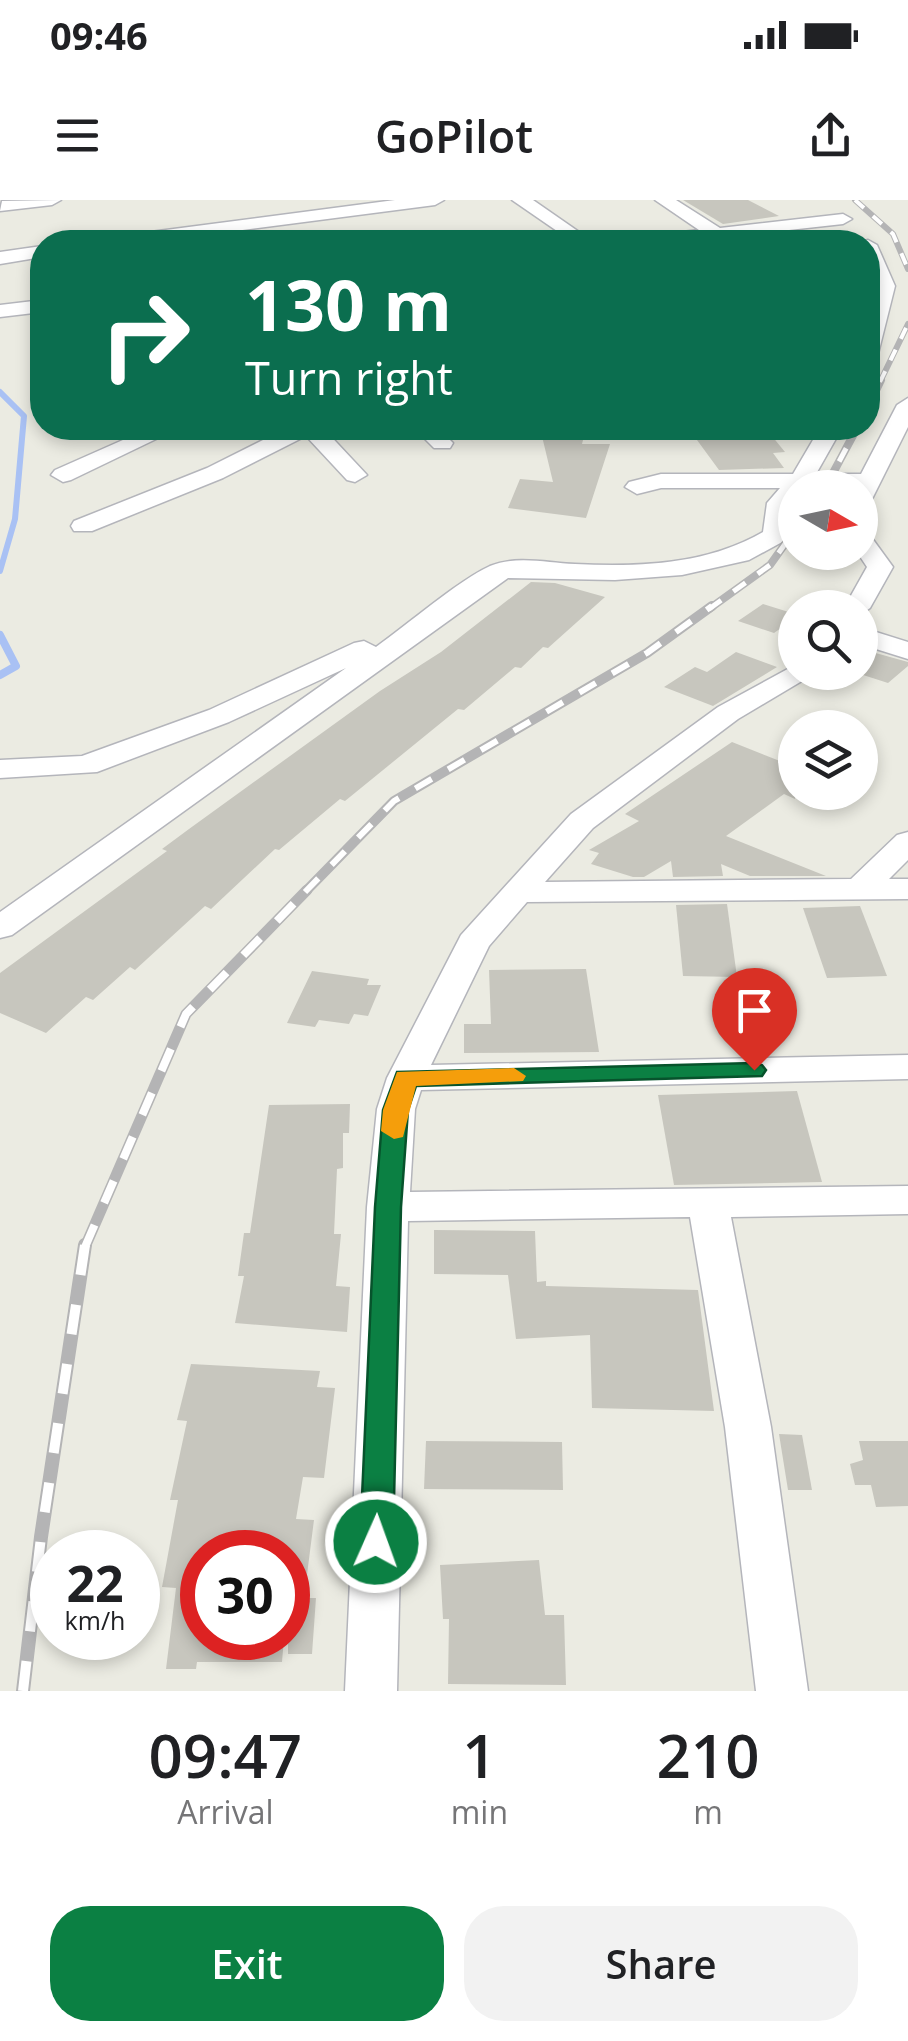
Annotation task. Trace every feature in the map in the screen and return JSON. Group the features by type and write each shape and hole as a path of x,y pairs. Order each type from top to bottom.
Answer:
{"street":[{"path":"2,206 52,200"},
{"path":"307,200 326,214"},
{"path":"206,230 435,200"},
{"path":"521,200 567,230"},
{"path":"664,200 713,230"},
{"path":"820,202 854,230"},
{"path":"736,230 843,219"},
{"path":"0,258 30,254"},
{"path":"880,292 908,288"},
{"path":"0,311 30,307"},
{"path":"875,470 908,405"},
{"path":"62,475 141,440"},
{"path":"82,526 215,473 282,440"},
{"path":"319,440 355,475"},
{"path":"807,470 824,440"},
{"path":"637,486 661,482 778,481"},
{"path":"0,928 499,572 518,567 622,573 738,556 775,536 778,511"},
{"path":"878,564 908,576"},
{"path":"867,590 880,567"},
{"path":"0,769 86,766 218,716 442,613"},
{"path":"878,641 908,651"},
{"path":"371,1691 388,1207 396,1110 406,1078 473,942 582,821 728,713 778,686"},
{"path":"860,889 908,842"},
{"path":"520,892 908,889"},
{"path":"406,1078 908,1067"},
{"path":"388,1207 908,1200"},
{"path":"708,1202 748,1426 782,1691"}],"building":[{"path":"683,200 748,200 779,216 723,224"},
{"path":"543,440 610,444 586,518 508,508 520,479 553,482"},
{"path":"697,440 775,440 785,452 773,453 784,468 719,470"},
{"path":"531,582 555,583 605,597 548,648 543,647 521,668 515,667 464,710 458,709 345,801 340,799 279,850 275,849 211,909 205,906 135,970 130,967 93,1000 86,997 46,1033 0,1013 0,973 167,851 162,849 189,829 380,691 441,652"},
{"path":"763,604 778,609 778,630 774,633 738,621"},
{"path":"736,652 777,667 713,706 664,687 695,667 707,672"},
{"path":"878,654 908,662 888,683 878,680"},
{"path":"732,742 778,760 778,798 726,836 826,876 750,876 721,864 723,876 673,877 671,861 644,877 633,877 591,864 599,853 589,850 639,821 625,814"},
{"path":"727,904 737,977 683,976 676,905"},
{"path":"860,906 887,976 827,978 803,908"},
{"path":"586,969 599,1052 464,1053 464,1024 491,1024 489,970"},
{"path":"312,971 369,979 367,985 381,985 368,1016 354,1014 349,1024 319,1020 315,1027 287,1023"},
{"path":"797,1091 822,1182 674,1185 658,1095"},
{"path":"350,1104 349,1133 343,1133 343,1168 337,1169 334,1234 341,1234 336,1286 350,1287 347,1332 235,1323 244,1276 238,1276 244,1233 250,1233 269,1105"},
{"path":"434,1230 535,1231 537,1282 546,1281 546,1286 698,1290 714,1411 592,1408 590,1335 516,1339 508,1275 434,1274"},
{"path":"191,1364 320,1371 317,1387 335,1388 324,1478 303,1477 296,1519 314,1520 310,1551 310,1530 180,1530 180,1660 282,1662 197,1662 196,1669 166,1669 176,1588 162,1587 178,1500 170,1500 187,1421 177,1420"},
{"path":"779,1434 802,1435 812,1490 788,1490"},
{"path":"426,1441 562,1442 563,1490 424,1489"},
{"path":"859,1441 908,1441 908,1506 876,1507 871,1485 855,1485 850,1464 863,1460"},
{"path":"539,1560 545,1615 564,1615 566,1685 448,1684 449,1619 443,1619 440,1565"},
{"path":"310,1598 316,1598 312,1654"}],"waterway":[{"path":"0,392 24,416 15,519 0,571"},
{"path":"0,635 16,666 0,675"}],"railway":[{"path":"855,200 893,234 908,269"},
{"path":"880,382 908,324"},
{"path":"835,470 851,440"},
{"path":"709,609 770,565 778,554"},
{"path":"305,892 394,801 647,653 712,606"},
{"path":"85,1247 186,1014 307,890"},
{"path":"23,1691 41,1537 85,1245"}],"slow traffic":[{"path":"394,1131 406,1078 514,1076"}],"route":[{"path":"376,1542 388,1207 396,1110 406,1078 754,1070"}]}
